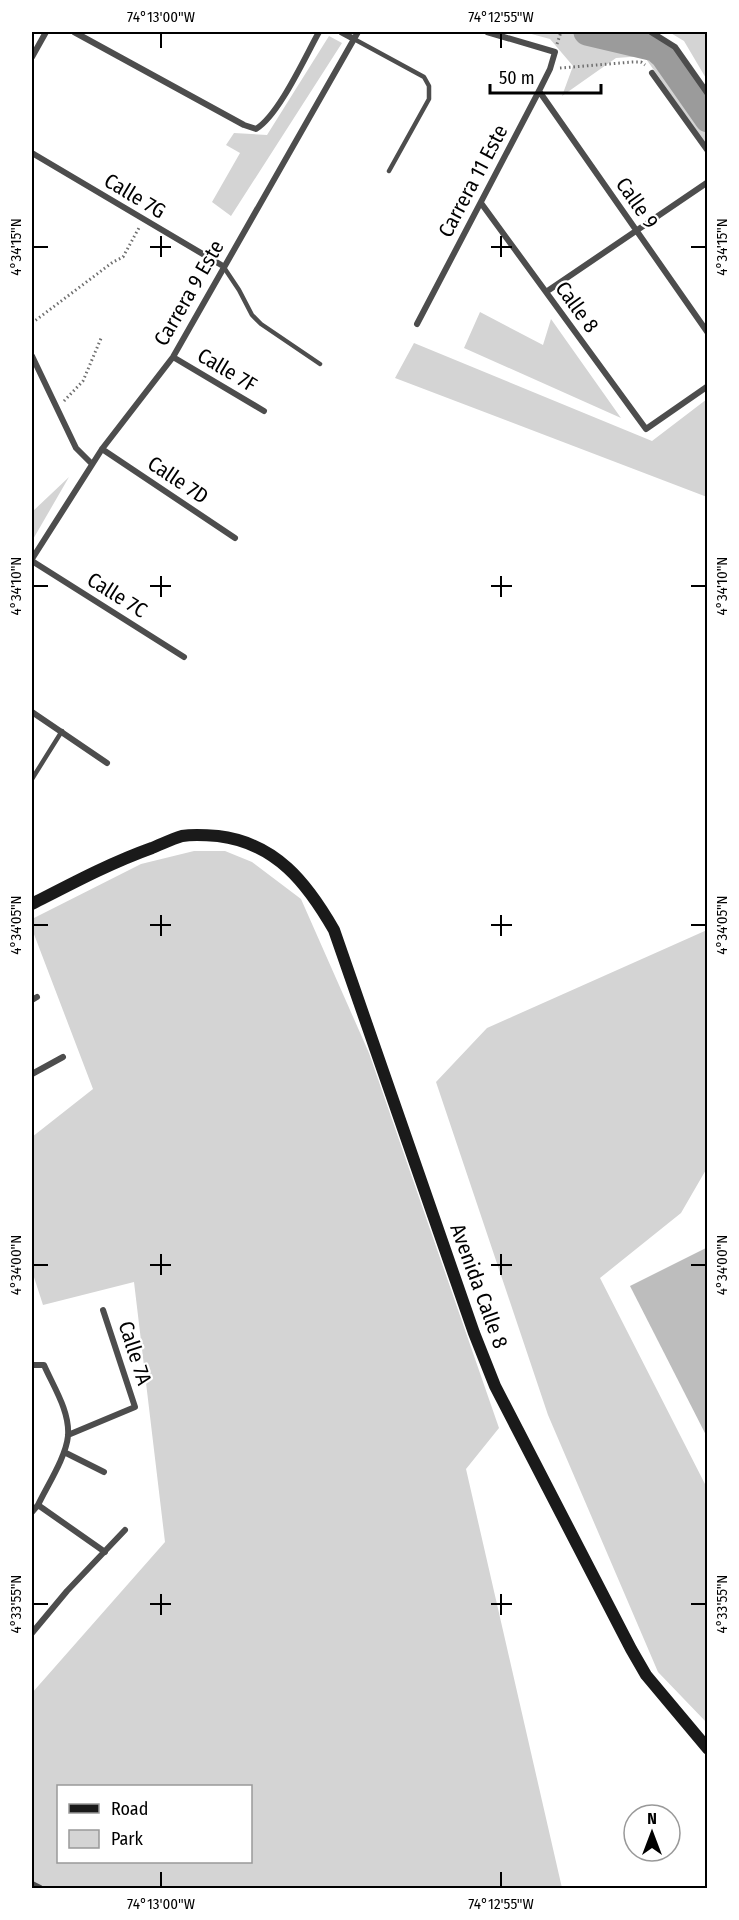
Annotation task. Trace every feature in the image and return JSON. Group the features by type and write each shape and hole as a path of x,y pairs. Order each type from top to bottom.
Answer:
{"main road":[{"name":"Avenida Calle 8","path":"32,904 118,860 183,836 208,835 237,838 280,860 301,881 319,904 334,930 474,1333 495,1386 646,1675 708,1749"}],"street":[{"path":"32,57 46,32"},
{"path":"74,32 244,125 256,129 265,123 319,32"},
{"path":"341,32 354,39"},
{"name":"Carrera 9 Este","path":"32,560 102,449 172,357 358,32"},
{"name":"Carrera 11 Este","path":"417,324 539,91 550,69 555,51 487,32"},
{"path":"651,32 675,47 708,94"},
{"path":"652,73 708,151"},
{"name":"Calle 9","path":"539,91 708,333"},
{"name":"Calle 7G","path":"32,153 223,266"},
{"path":"546,292 708,182"},
{"name":"Calle 8","path":"482,203 646,429 708,386"},
{"path":"32,356 76,448 92,464"},
{"name":"Calle 7F","path":"172,357 264,411"},
{"name":"Calle 7D","path":"102,449 235,538"},
{"name":"Calle 7C","path":"32,560 184,657"},
{"path":"32,712 107,763"},
{"path":"32,1074 63,1057"},
{"name":"Calle 7A","path":"68,1435 135,1407 103,1310"},
{"path":"32,1365 44,1365 63,1405 68,1435 64,1452 38,1505 32,1512"},
{"path":"64,1452 104,1472"},
{"path":"38,1505 105,1551"},
{"path":"32,1633 67,1591 125,1530"},
{"path":"32,1884 40,1888"}],"lane":[{"path":"354,39 424,77 429,86 429,99 389,171"},
{"path":"223,266 252,315 261,324 320,364"},
{"path":"32,779 62,731"}],"path":[{"path":"557,44 561,32"},
{"path":"550,69 641,62 652,73"},
{"path":"32,323 113,262 123,257 144,220"},
{"path":"56,409 83,381 102,336"}],"green space":[{"path":"524,32 618,32 645,39 668,53 707,110 707,146 644,56 616,58 562,96 573,66 550,39"},
{"path":"669,32 707,32 707,80 684,41"},
{"path":"329,36 342,43 231,216 212,202 240,153 226,145 234,133 267,135"},
{"path":"480,312 543,345 551,319 621,418 464,348"},
{"path":"414,343 652,441 707,399 707,497 395,378"},
{"path":"69,477 32,541 32,512"},
{"path":"194,851 225,851 252,862 301,899 369,1053 499,1428 466,1469 562,1888 32,1888 32,1693 165,1542 134,1282 43,1305 32,1271 32,1137 93,1089 32,929 32,919 141,864"},
{"path":"707,930 707,1168 681,1213 600,1278 707,1488 707,1723 658,1672 548,1415 436,1082 487,1028"}],"building":[{"path":"708,1247 708,1439 630,1286"}],"waterway":[{"path":"587,32 655,48 664,56 708,119"}]}
